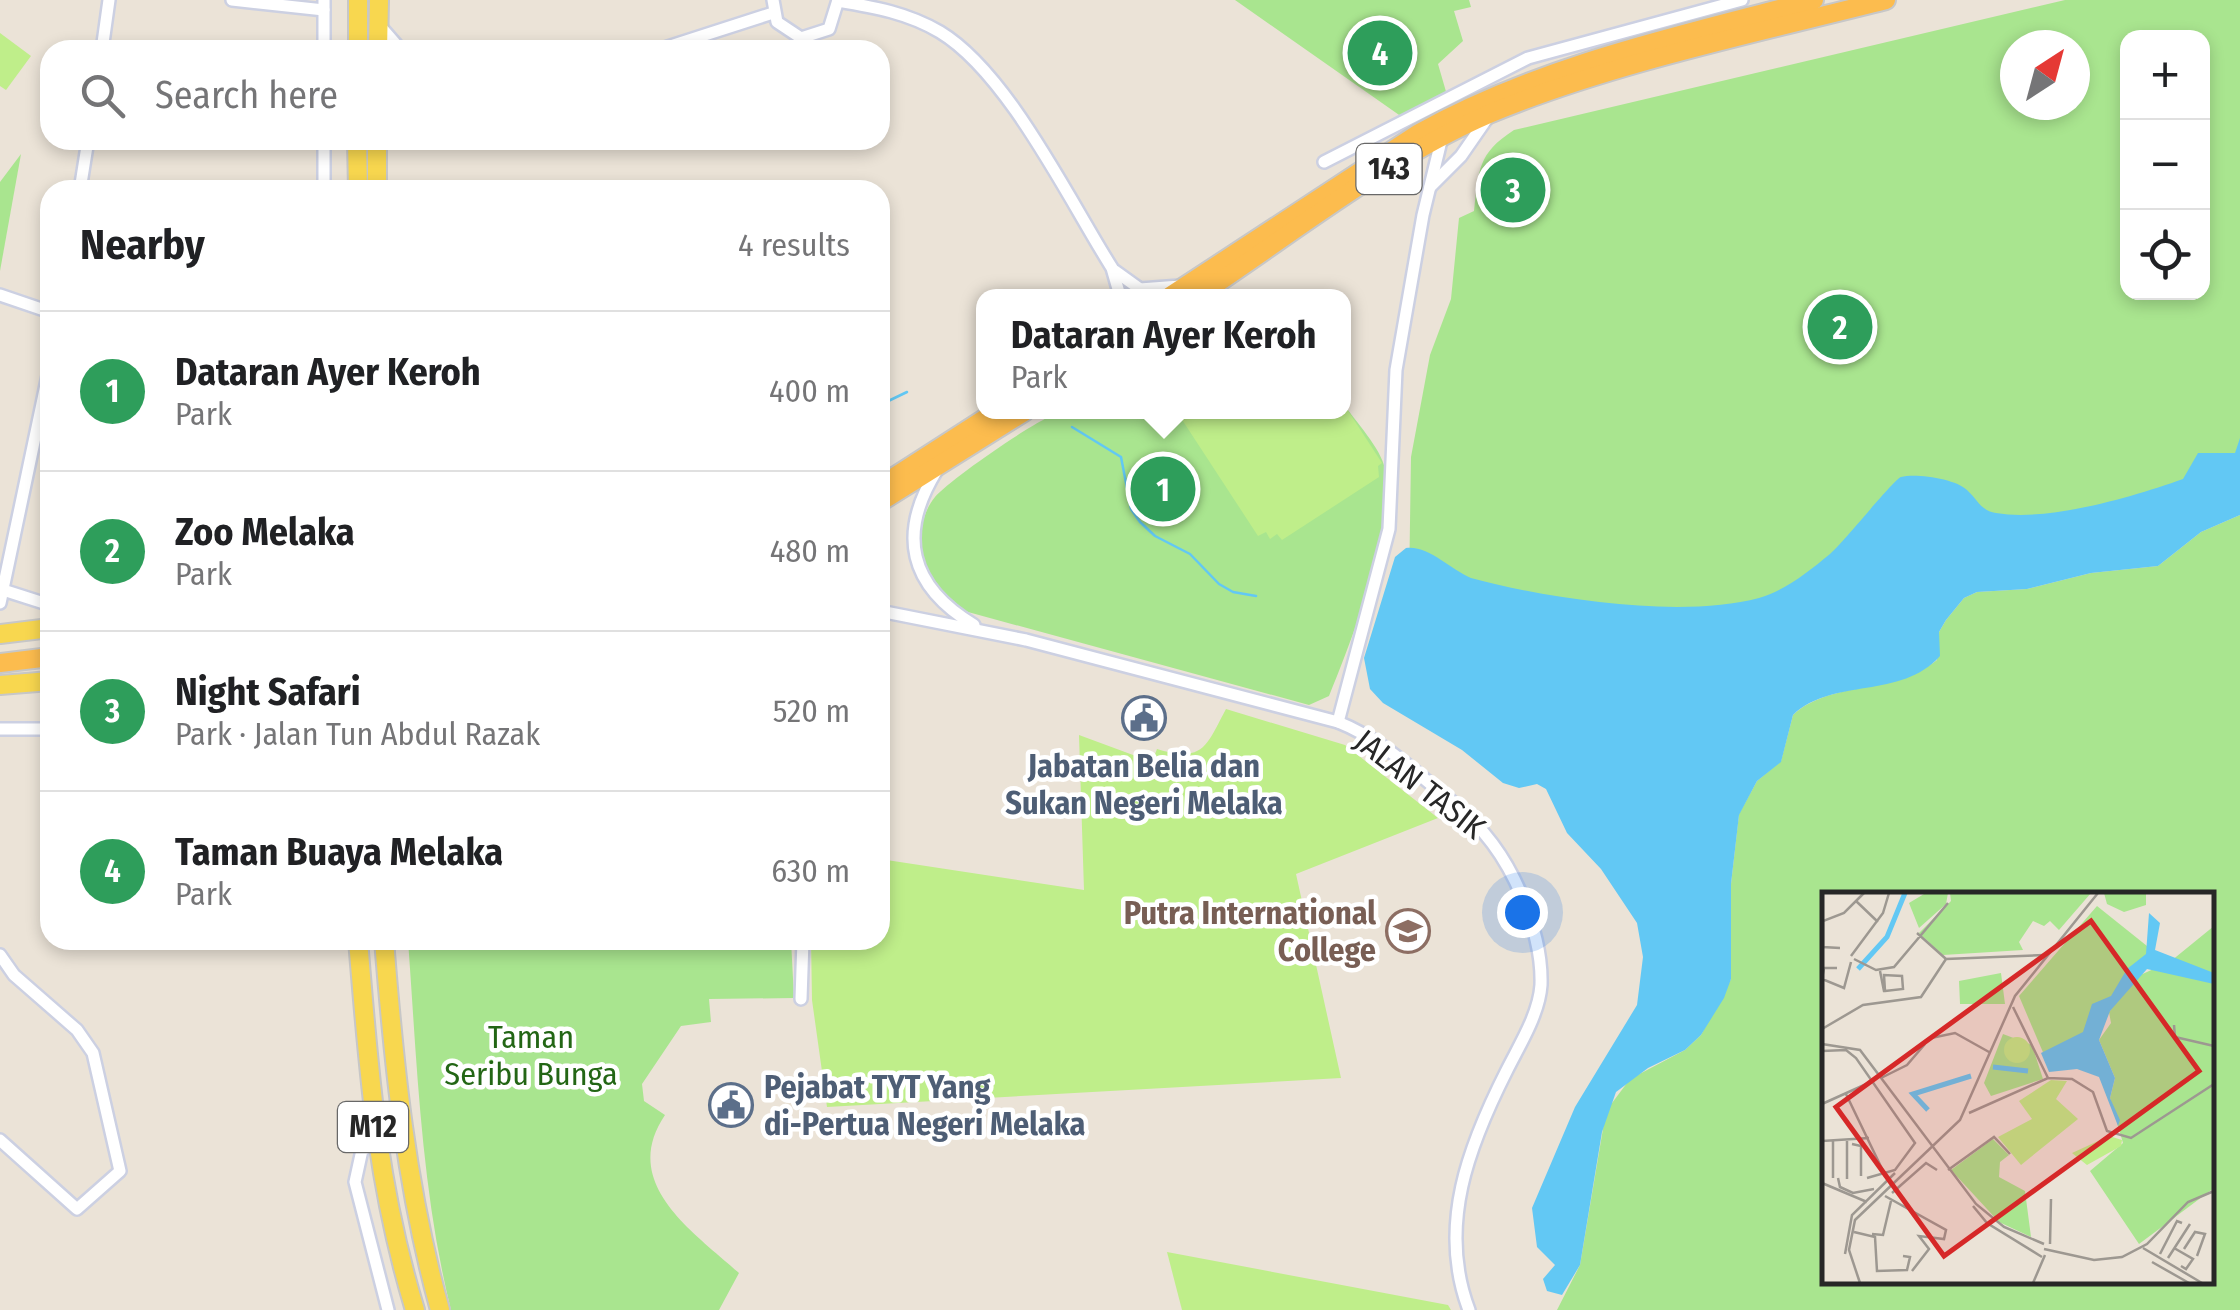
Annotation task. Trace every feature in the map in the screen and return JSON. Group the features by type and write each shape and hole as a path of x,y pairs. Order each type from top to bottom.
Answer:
{"highway":[{"name":"143","path":"1194,289 1419,133 1618,52 1814,0"},
{"path":"1809,20 1828,0"},
{"path":"1840,0 1877,2"},
{"name":"143","path":"1195,289 1492,105 1877,2"},
{"path":"890,484 985,419"},
{"path":"890,484 938,468 1013,419"},
{"path":"0,651 40,647"},
{"path":"0,663 40,658"}],"main road":[{"path":"358,0 358,40"},
{"path":"378,40 379,0"},
{"path":"358,150 358,180"},
{"path":"377,150 377,180"},
{"path":"0,634 40,629"},
{"path":"0,685 40,681"},
{"name":"M12","path":"359,950 375,1144 395,1244 415,1310"},
{"name":"M12","path":"385,950 403,1145 421,1240 440,1310"}],"street":[{"path":"103,40 109,0"},
{"path":"232,0 324,5 324,40"},
{"path":"684,40 773,6 791,35 811,38 835,20 838,0 916,20 974,59 1004,96 1112,268 1118,289"},
{"path":"1324,162 1528,58 1742,0"},
{"path":"379,24 393,40"},
{"path":"1428,190 1461,156 1492,105 1485,77"},
{"path":"1338,722 1390,525 1396,370 1428,190 1442,137"},
{"path":"82,180 86,150"},
{"path":"324,150 324,180"},
{"path":"1112,268 1140,289"},
{"path":"0,295 40,309"},
{"path":"40,413 1,594 40,602"},
{"name":"JALAN TASIK","path":"938,468 915,514 918,568 928,588 953,612 982,630"},
{"name":"JALAN TASIK","path":"890,613 982,630 1338,722 1380,743 1476,824 1509,864 1536,932 1541,988 1486,1112 1459,1192 1456,1256 1469,1310"},
{"path":"0,729 40,729"},
{"path":"801,999 803,950"},
{"path":"0,955 14,975 77,1030 93,1053 120,1171 76,1208 0,1140"},
{"path":"375,1144 362,1150 355,1182 388,1310"}],"green space":[{"path":"1235,0 1469,0 1471,7 1454,11 1463,41 1438,64 1447,95 1402,117"},
{"path":"2065,0 2240,0 2240,476 1727,668 1409,588 1411,457 1430,355 1451,299 1459,218 1474,211 1482,164 1514,130"},
{"path":"0,33 31,56 6,90 0,86"},
{"path":"21,154 0,271 0,182"},
{"path":"1351,414 1383,461 1384,522 1369,584 1329,696 1309,705 968,612 953,604 931,578 924,562 921,545 926,512 935,497 958,477 1045,419 1351,419"},
{"path":"1351,415 1382,463 1378,466 1379,477 1282,540 1277,534 1270,539 1266,532 1258,536 1182,419 1351,419"},
{"path":"2240,515 2240,1310 1557,1310 1580,1265 1606,1111 1630,1079 1685,1050 1701,1035 1731,979 1731,884 1739,814 1757,781 1781,761 1793,715 1825,697 1902,678 1937,660 1939,632 1946,620 1964,598 1977,592 2027,589 2091,573 2158,566 2201,532"},
{"path":"1226,709 1345,745 1438,818 1296,874 1341,1078 827,1107 812,1000 811,950 890,950 890,861 1084,890 1079,735 1152,762 1157,749 1194,752 1213,733"},
{"name":"Taman Seribu Bunga","path":"409,950 792,950 794,998 709,999 711,1022 681,1026 642,1084 644,1101 665,1115 653,1140 651,1162 656,1184 683,1222 739,1273 719,1310 451,1310 433,1219"},
{"path":"1167,1252 1448,1305 1451,1310 1182,1310"}],"water":[{"path":"2240,438 2240,515 2201,532 2158,566 2091,573 2027,589 1977,592 1964,598 1946,620 1939,632 1940,656 1924,670 1887,684 1827,696 1793,715 1781,762 1757,781 1739,815 1731,884 1731,979 1724,998 1701,1035 1685,1050 1648,1068 1616,1092 1602,1132 1580,1265 1562,1295 1547,1291 1543,1279 1555,1265 1537,1247 1532,1208 1575,1107 1637,1005 1643,957 1637,923 1601,869 1567,833 1546,789 1537,784 1519,788 1503,783 1462,750 1383,703 1370,689 1364,658 1395,557 1406,548 1414,548 1471,578 1575,599 1654,606 1727,604 1769,595 1805,574 1837,547 1901,477 1926,476 1954,483 1991,512 2040,514 2115,500 2183,479 2198,453 2235,453"}],"waterway":[{"path":"890,400 907,392"},
{"path":"1072,427 1121,457 1131,509 1155,536 1190,554 1219,584 1233,592 1256,596"}],"place":[{"name":"Taman Buaya Melaka","path":"1380,53"},
{"name":"Night Safari","path":"1513,190"},
{"name":"Zoo Melaka","path":"1840,327"},
{"name":"Dataran Ayer Keroh","path":"1163,489"},
{"name":"Jabatan Belia dan Sukan Negeri Melaka","path":"1144,718"},
{"name":"Putra International College","path":"1408,931"},
{"name":"Pejabat TYT Yang di-Pertua Negeri Melaka","path":"731,1105"}]}
